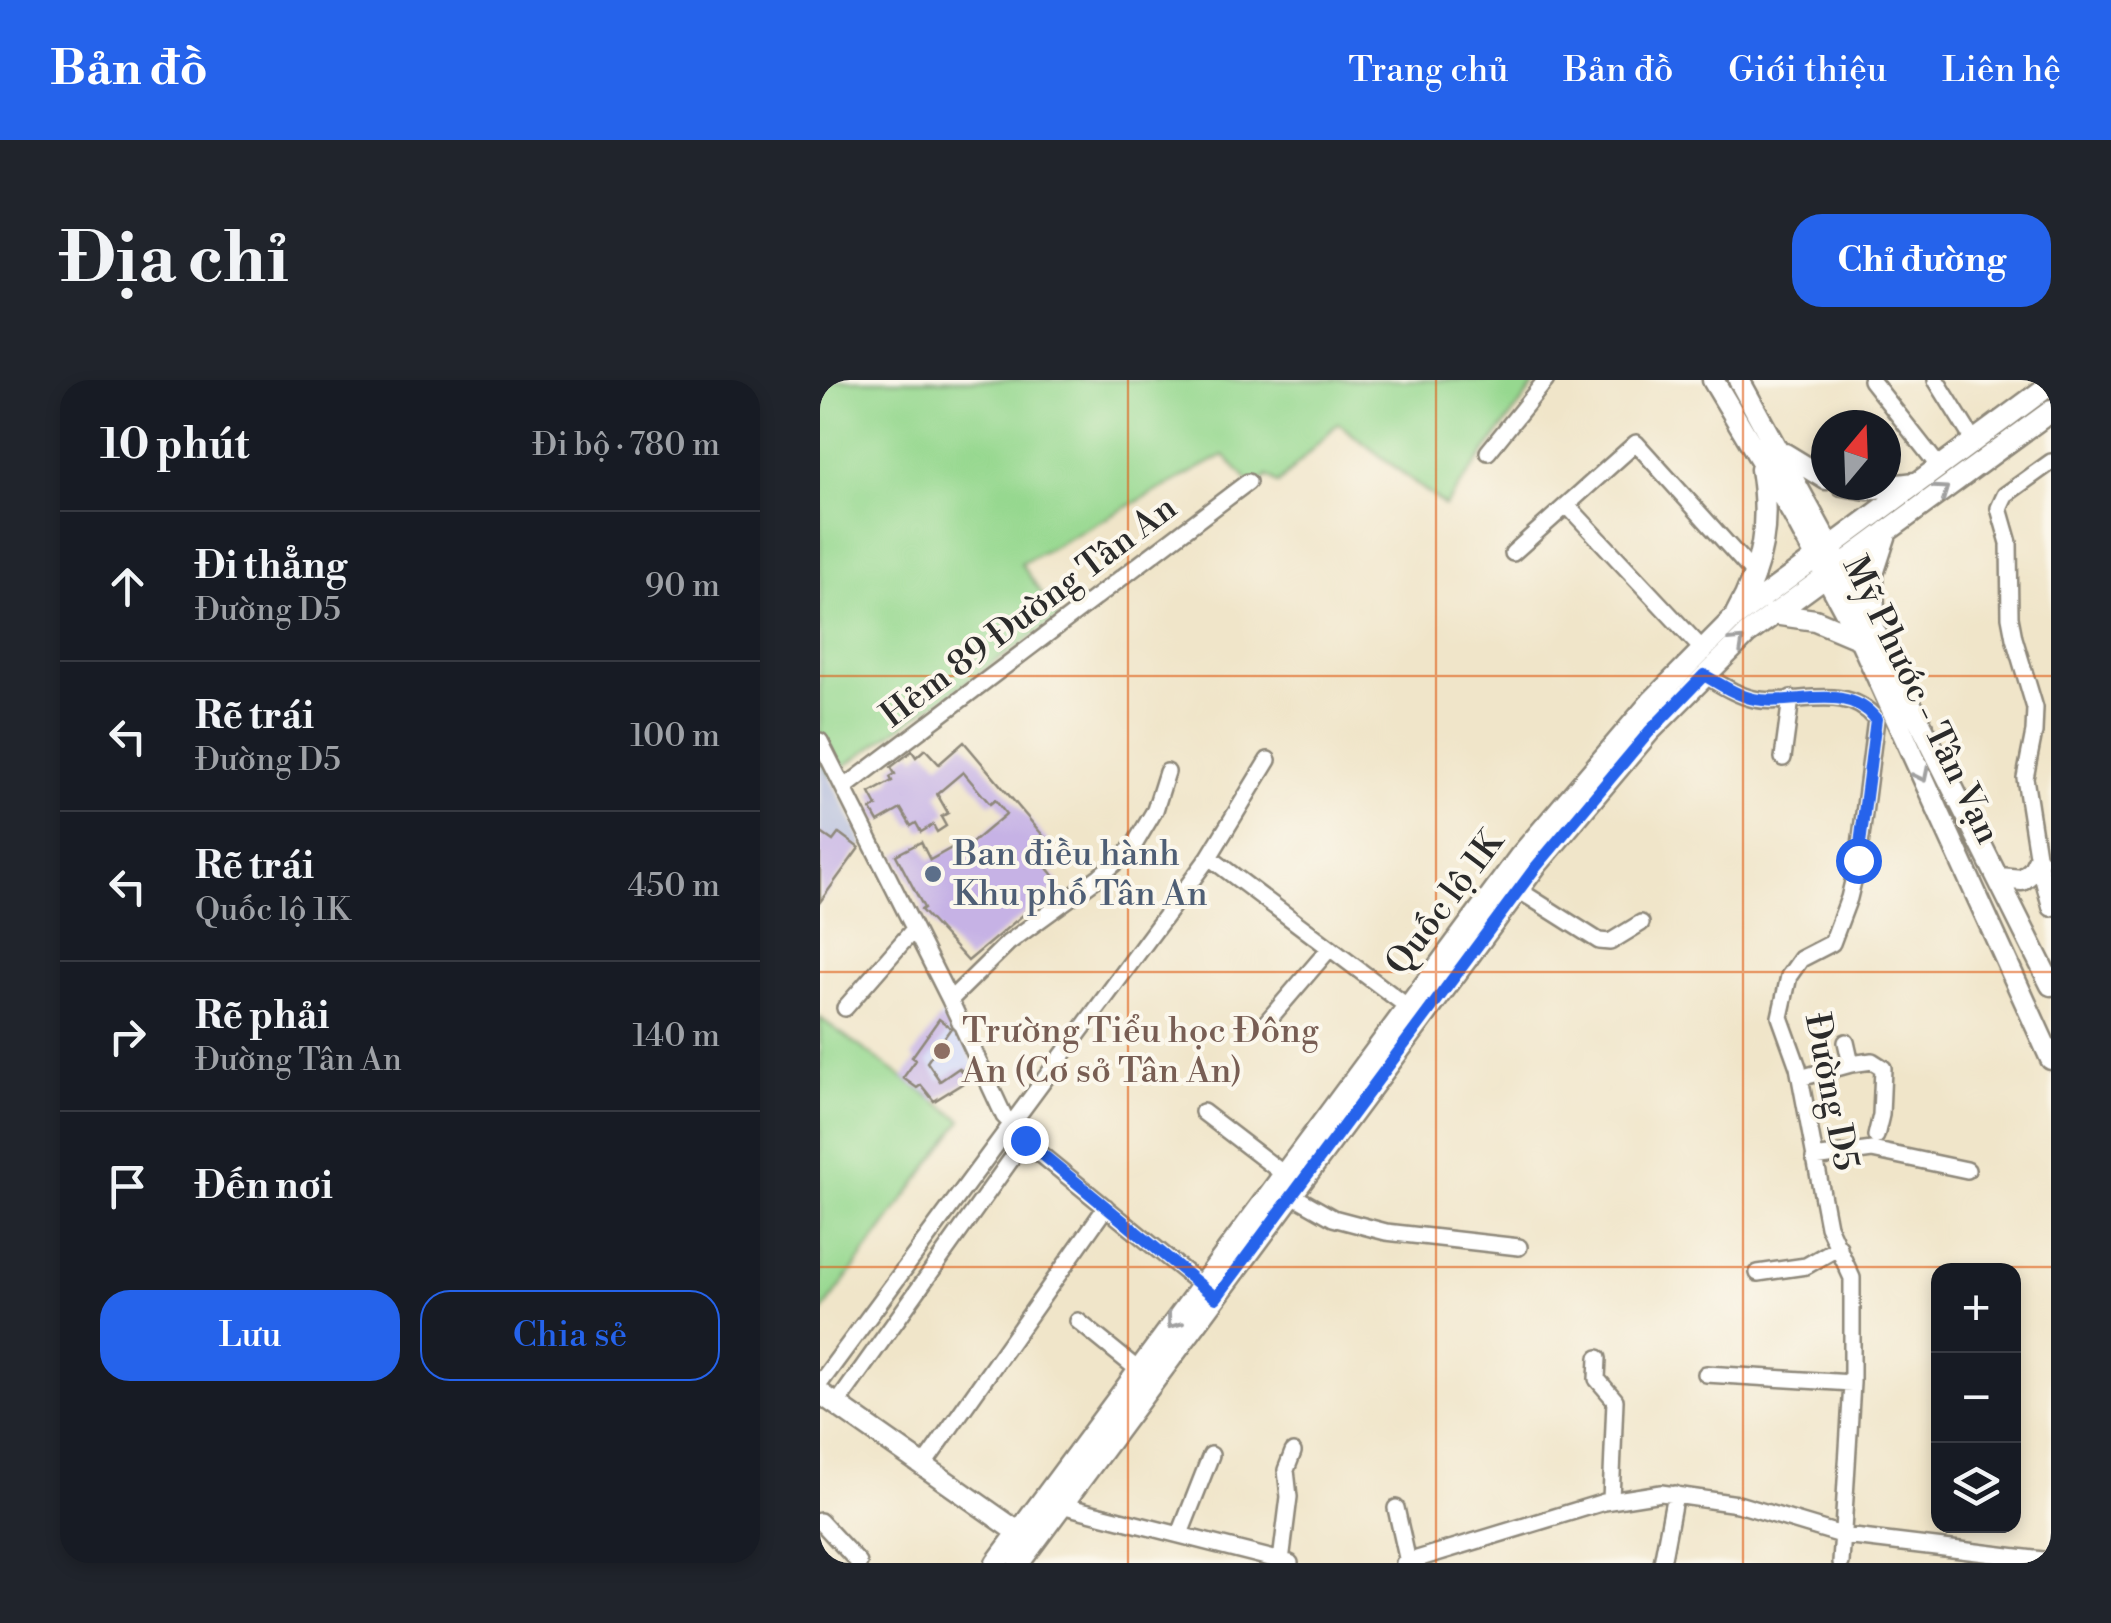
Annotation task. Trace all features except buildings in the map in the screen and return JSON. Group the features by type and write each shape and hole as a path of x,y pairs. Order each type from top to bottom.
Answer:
{"main road":[{"name":"Mỹ Phước - Tân Vạn","path":"1714,380 1759,458 1828,560"},
{"name":"Mỹ Phước - Tân Vạn","path":"1739,380 1779,449 1828,560 1999,878 2051,985"},
{"name":"Quốc lộ 1K","path":"1020,1563 1038,1502 1137,1369 1294,1196 1520,891 1649,732 1828,560 1922,481 2051,384"},
{"name":"Quốc lộ 1K","path":"996,1563 1061,1504 1209,1292 1285,1175 1520,856 1632,723 1732,620 1828,560 1888,530 2051,411"},
{"path":"1779,449 1811,469"},
{"path":"1732,620 1756,576 1766,514 1759,458"},
{"path":"1901,484 1922,481"},
{"path":"1773,614 1816,620 1867,635 1873,574 1888,530"},
{"name":"Mỹ Phước - Tân Vạn","path":"1867,635 1900,729 2051,1059"},
{"path":"1999,878 2022,880 2038,862"},
{"path":"828,1399 1026,1537"},
{"path":"1038,1502 1061,1504"}],"street":[{"path":"1488,452 1546,380"},
{"path":"1871,380 1940,468"},
{"path":"1936,380 1975,443"},
{"path":"1513,553 1636,442 1756,576"},
{"path":"2051,462 2006,495 1998,508 2009,543 2010,617 2035,708 2024,778 2038,862 2051,908"},
{"name":"Hẻm 89 Đường Tân An","path":"844,788 1248,482"},
{"path":"1567,504 1702,649"},
{"path":"1704,675 1737,694 1760,700 1853,701 1870,710 1876,719 1900,729"},
{"path":"1783,758 1791,698"},
{"name":"Đường D5","path":"1841,1563 1852,1383 1852,1278 1828,1226 1800,1078 1780,1016 1790,976 1801,959 1832,943 1849,898 1864,824 1876,719"},
{"path":"820,742 1010,1124 1209,1292"},
{"path":"820,1383 1209,857 1268,760"},
{"path":"950,1000 1008,943 1133,847 1155,810 1167,772"},
{"path":"1209,857 1408,1007"},
{"path":"1520,891 1599,941 1610,942 1641,923"},
{"path":"845,1008 914,929"},
{"path":"1264,1025 1330,948"},
{"path":"1846,1042 1851,1064"},
{"path":"1800,1078 1872,1061 1883,1068 1876,1136"},
{"path":"1203,1112 1285,1175"},
{"path":"828,1399 893,1325 1025,1140"},
{"path":"1814,1158 1872,1150 1967,1170"},
{"path":"1294,1196 1332,1218 1386,1232 1520,1247"},
{"path":"923,1466 1106,1207"},
{"path":"1758,1273 1806,1266 1839,1247"},
{"path":"890,1288 909,1303"},
{"path":"872,1312 893,1325"},
{"path":"1078,1320 1137,1369"},
{"path":"1598,1358 1599,1384 1614,1400 1611,1500"},
{"path":"1706,1374 1852,1383"},
{"path":"1061,1504 1285,1562 1289,1497 1286,1470 1293,1452"},
{"path":"1180,1534 1211,1455"},
{"path":"1662,1563 1675,1494"},
{"path":"1396,1508 1406,1562 1611,1500 1675,1494 1738,1504 1845,1536 1928,1555 2051,1561"},
{"path":"822,1529 858,1563"}],"shaded area":[{"path":"820,757 863,843 820,902"},
{"name":"Trường Tiểu học Đông An (Cơ sở Tân An)","path":"949,1006 978,1074 934,1101 903,1078 911,1066 916,1069 919,1062 912,1057"}],"green space":[{"path":"820,380 1538,380 1445,506 1338,423 1278,484 1268,476 1254,488 1224,455 1021,564 1059,618 830,776 820,757"},
{"path":"820,1018 962,1120 820,1315"}],"place":[{"name":"Ban điều hành Khu phố Tân An","path":"933,874"},
{"name":"Trường Tiểu học Đông An (Cơ sở Tân An)","path":"942,1051"}],"route":[{"path":"1025,1140 1216,1298 1535,868 1649,732 1704,675 1737,694 1760,700 1820,697 1853,701 1870,710 1876,719 1858,860"}]}
